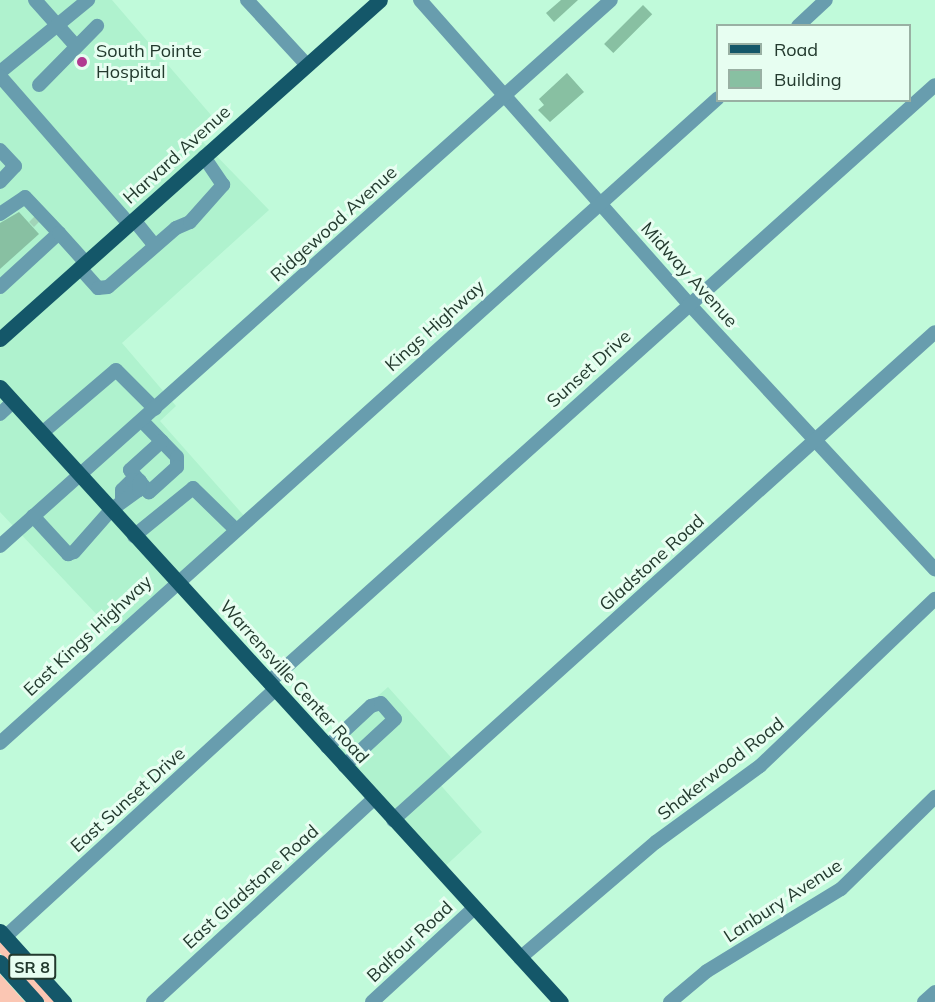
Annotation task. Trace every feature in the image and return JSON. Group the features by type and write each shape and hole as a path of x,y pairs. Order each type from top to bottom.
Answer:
{"main road":[{"name":"Harvard Avenue","path":"0,339 380,0"},
{"name":"Warrensville Center Road","path":"0,387 80,475 117,505 134,536 473,909 561,1002"},
{"name":"SR 8","path":"3,934 64,1002"},
{"name":"SR 8","path":"0,962 36,1002"}],"street":[{"path":"36,0 76,46"},
{"path":"88,0 72,4 56,23 0,74 155,246"},
{"path":"247,0 307,65"},
{"name":"Midway Avenue","path":"420,0 689,304 935,570"},
{"name":"Ridgewood Avenue","path":"0,546 611,0"},
{"path":"800,24 826,0"},
{"path":"39,85 97,26"},
{"name":"Sunset Drive","path":"272,686 689,304 935,85"},
{"name":"Kings Highway","path":"175,581 716,99"},
{"path":"0,150 15,166 0,182"},
{"path":"0,214 17,199 25,197 83,265 98,288 108,287 155,246 190,222 223,185 204,157"},
{"path":"17,199 36,219 56,235"},
{"path":"0,287 56,235"},
{"name":"Gladstone Road","path":"393,820 935,332"},
{"path":"42,433 116,370 154,409"},
{"path":"0,414 13,402"},
{"path":"142,421 162,441 177,457 177,467 149,492 130,470 162,441"},
{"path":"33,516 68,554 88,540 117,505 122,490 132,480 140,481"},
{"path":"134,536 193,488 234,528"},
{"name":"East Kings Highway","path":"0,742 175,581"},
{"name":"Shakerwood Road","path":"520,958 656,842 760,766 935,599"},
{"name":"East Sunset Drive","path":"3,934 272,686"},
{"path":"327,747 371,706 381,703 395,719 344,766"},
{"name":"Lanbury Avenue","path":"670,1002 707,970 841,889 935,797"},
{"name":"East Gladstone Road","path":"153,1002 374,799"},
{"name":"Balfour Road","path":"372,1002 473,909"},
{"path":"924,1002 935,992"}],"shaded area":[{"path":"0,0 112,0 217,122 200,139 269,210 122,343 176,406 160,421 246,518 116,635 0,512"},
{"path":"388,687 456,763 437,781 482,832 439,872 324,744"},
{"path":"0,940 56,1002 45,1002 0,953"},
{"path":"0,974 25,1002 0,1002"}],"building":[{"path":"561,0 578,0 554,22 546,13"},
{"path":"643,5 652,14 613,53 604,44"},
{"path":"567,73 584,92 550,122 538,110 544,105 539,99"},
{"path":"19,212 39,234 0,269 0,223"}],"tunnel":[{"path":"34,217 39,222"}],"place":[{"name":"South Pointe Hospital","path":"82,62"}]}
